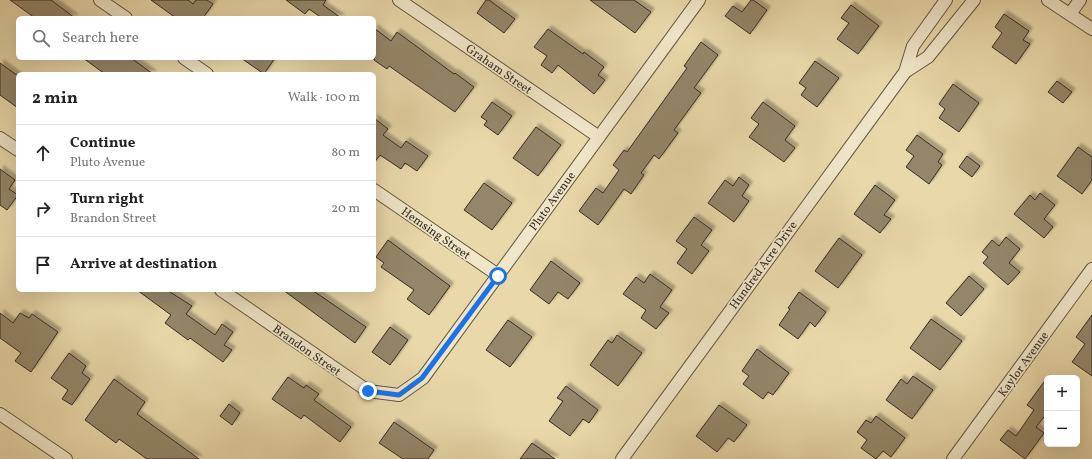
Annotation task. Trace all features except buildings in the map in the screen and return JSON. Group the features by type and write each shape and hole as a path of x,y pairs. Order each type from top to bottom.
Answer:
{"street":[{"path":"100,0 123,16"},
{"name":"Graham Street","path":"399,0 599,137"},
{"name":"Hundred Acre Drive","path":"905,72 913,46 946,0"},
{"name":"Hundred Acre Drive","path":"622,459 905,72 928,56 974,0"},
{"path":"1048,0 1092,29"},
{"path":"1070,14 1080,0"},
{"name":"Pluto Avenue","path":"399,395 422,378 498,276 697,1"},
{"path":"187,60 204,72"},
{"path":"0,138 16,149"},
{"name":"Hemsing Street","path":"376,191 498,276"},
{"name":"Kaylor Avenue","path":"953,459 1092,269"},
{"name":"Brandon Street","path":"224,292 368,391 399,395"},
{"path":"0,414 66,459"}],"route":[{"path":"368,391 399,395 422,378 498,276"}]}
